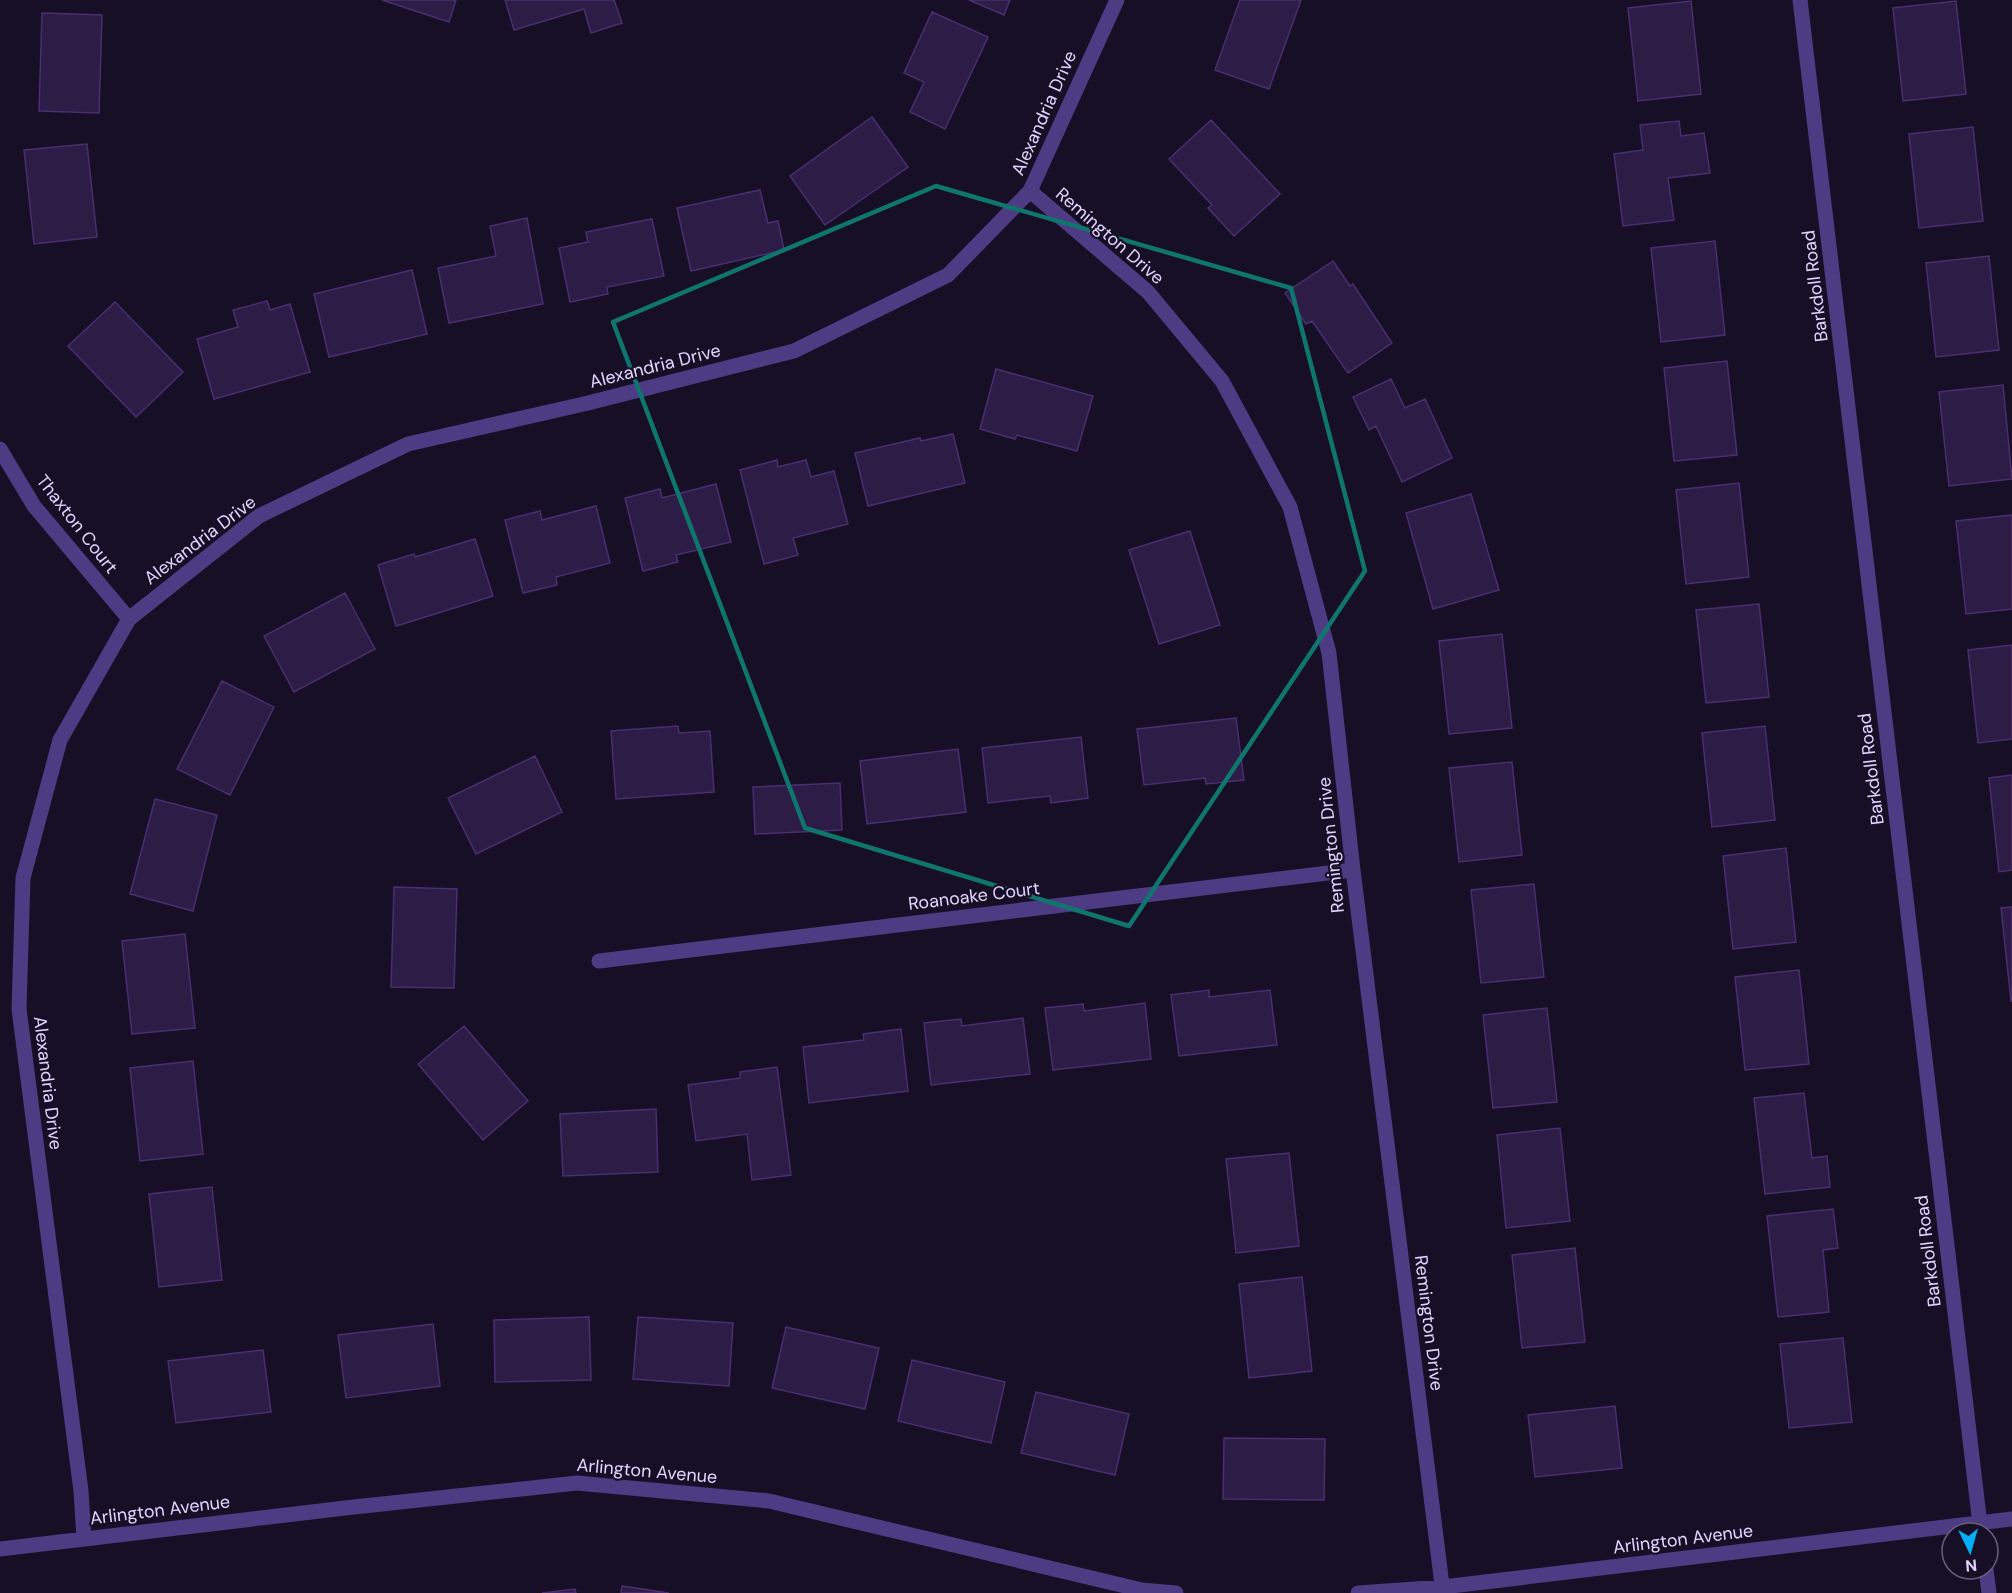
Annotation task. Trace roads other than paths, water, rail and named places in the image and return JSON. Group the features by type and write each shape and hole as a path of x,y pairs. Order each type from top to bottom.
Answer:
{"street":[{"name":"Alexandria Drive","path":"84,1539 81,1491 19,1010 23,878 60,740 129,619 259,516 408,444 588,403 794,351 948,275 1030,191 1117,0"},
{"name":"Barkdoll Road","path":"1800,0 1979,1521"},
{"name":"Remington Drive","path":"1030,191 1148,292 1222,381 1290,507 1329,653 1353,870 1443,1590"},
{"name":"Thaxton Court","path":"0,449 34,506 129,619"},
{"name":"Roanoake Court","path":"599,961 1353,870"},
{"name":"Arlington Avenue","path":"0,1549 577,1483 769,1501 1142,1590 1176,1593"},
{"name":"Arlington Avenue","path":"1358,1593 1443,1590 1940,1533"}]}
